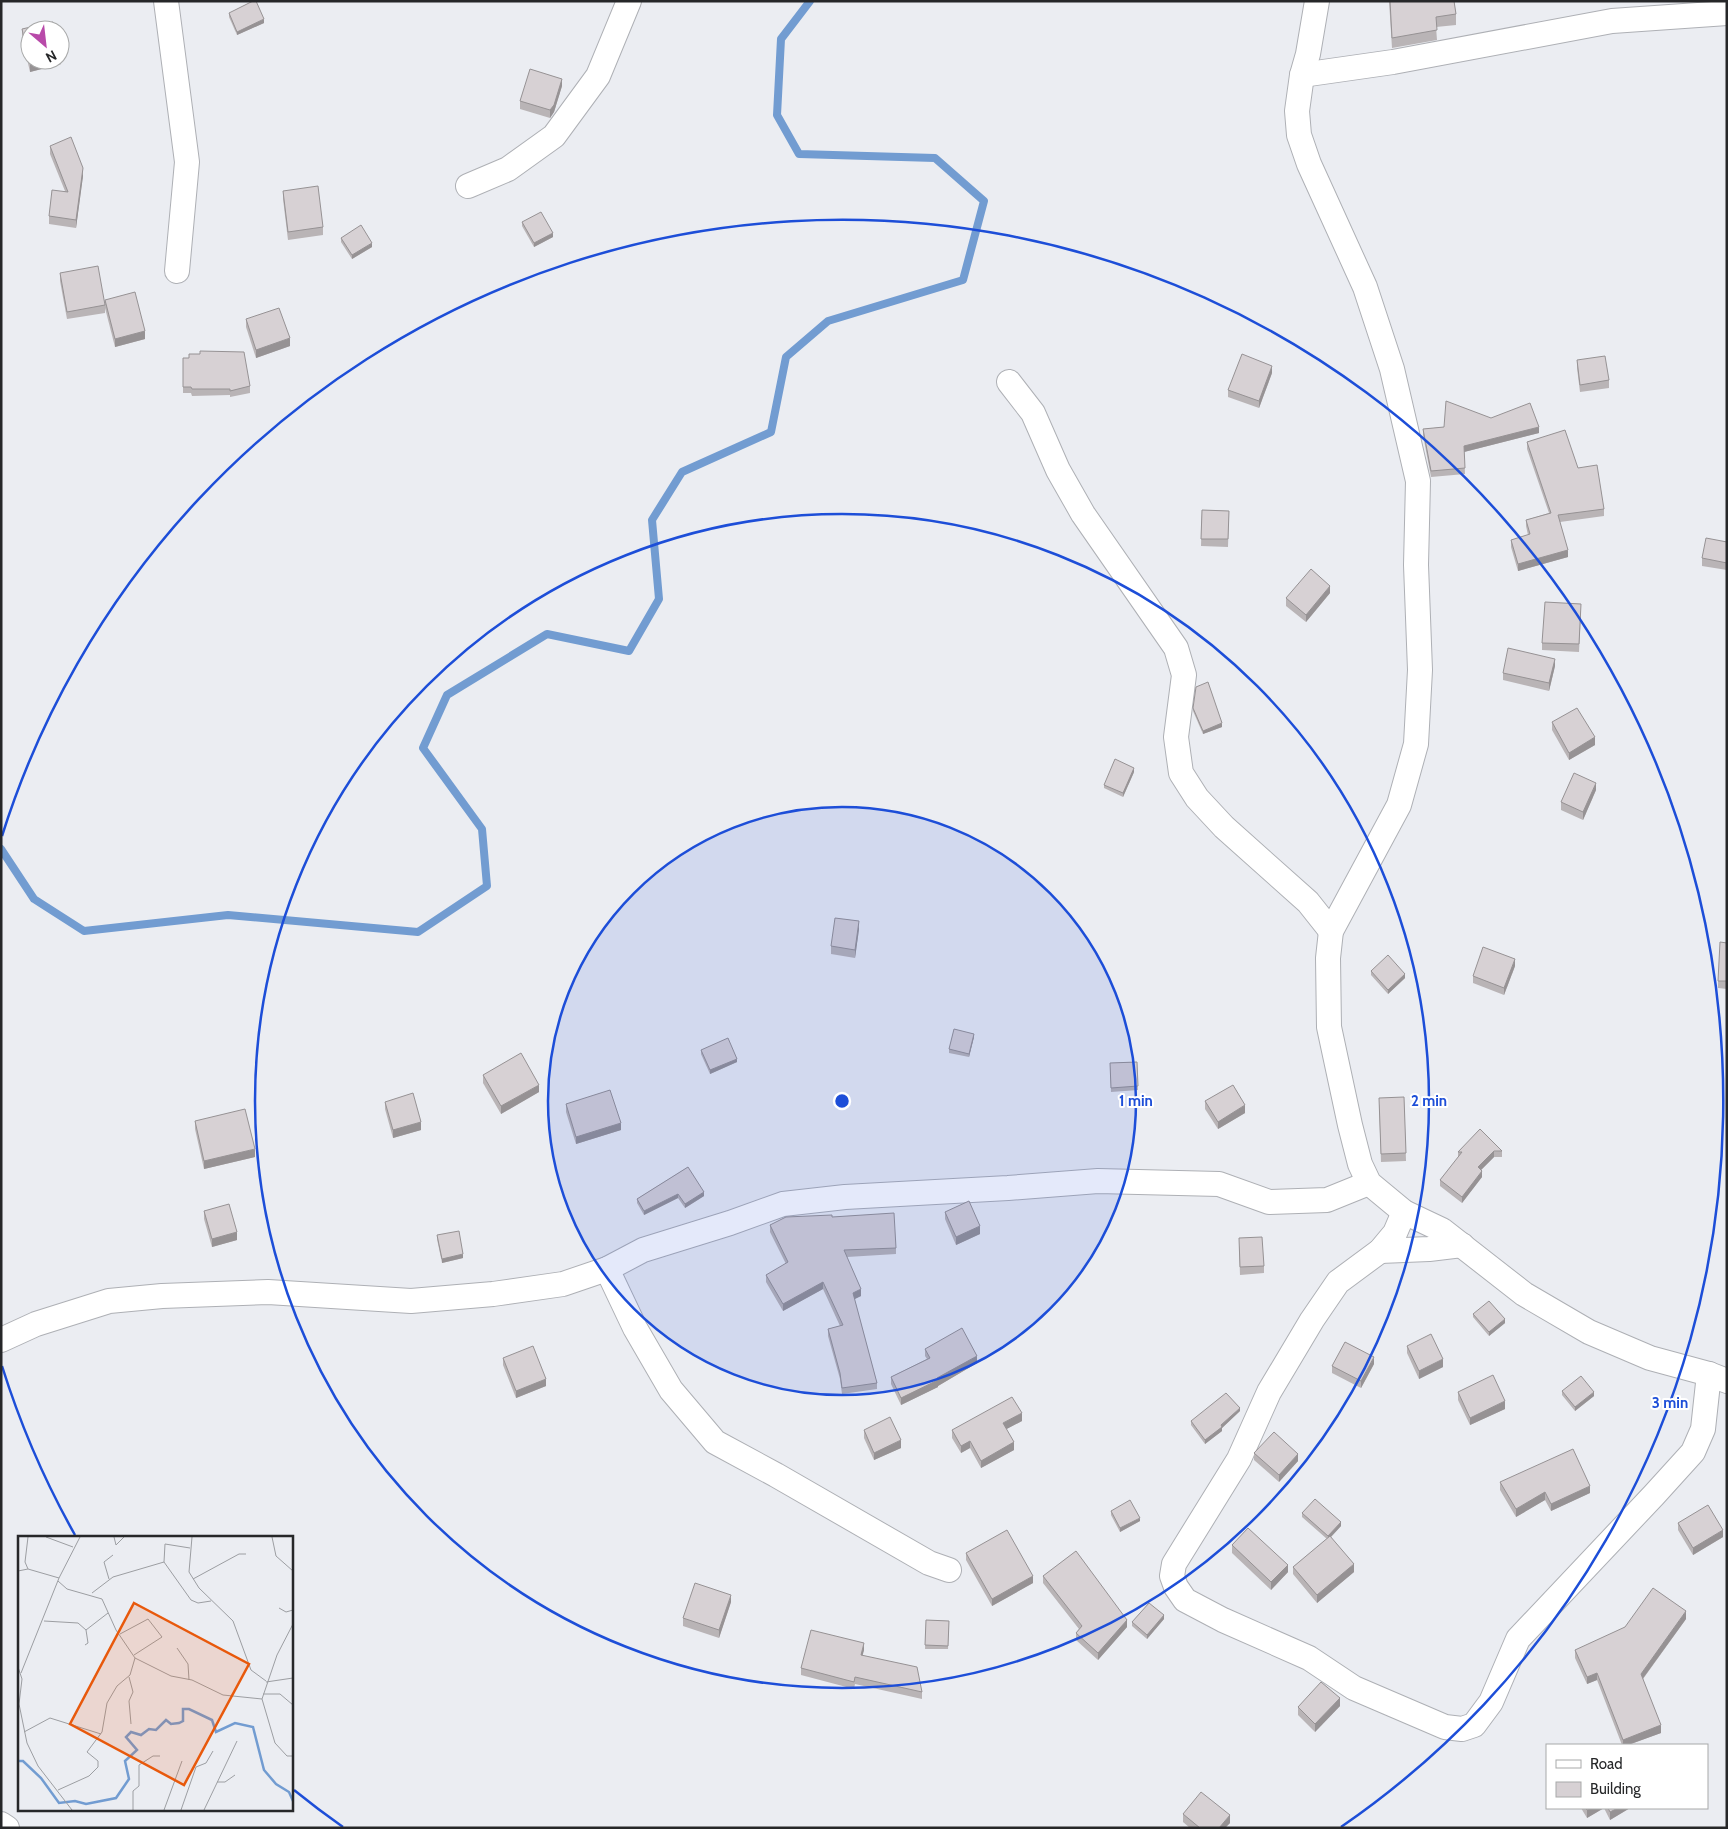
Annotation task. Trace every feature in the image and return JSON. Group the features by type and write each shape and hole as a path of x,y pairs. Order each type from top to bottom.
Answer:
{"street":[{"path":"166,1 187,162 176,271"},
{"path":"468,186 508,169 554,136 598,76 629,1"},
{"path":"1317,1 1308,54 1302,75 1297,111 1299,134 1309,164 1365,287 1392,370 1418,481 1416,565 1420,670 1416,744 1399,805 1331,931 1328,958 1329,1026 1360,1164 1369,1183 1404,1212 1442,1230 1524,1294 1589,1332 1650,1358 1718,1377 1703,1429 1693,1452 1518,1638 1491,1702 1474,1725 1462,1729 1445,1727 1354,1688 1309,1658 1223,1620 1185,1600 1176,1587 1172,1576 1174,1564 1239,1459 1269,1392 1312,1320 1338,1282 1380,1251 1395,1233 1404,1212"},
{"path":"1302,75 1393,62 1612,21 1727,13"},
{"path":"1010,382 1033,413 1058,470 1083,514 1176,648 1184,676 1176,737 1181,773 1197,798 1224,828 1308,902 1331,931"},
{"path":"1,1340 36,1324 109,1301 162,1296 268,1292 412,1301 493,1294 563,1284 607,1269 643,1250 730,1223 783,1204 845,1197 1098,1181 1219,1184 1269,1202 1327,1200 1369,1183"},
{"path":"1380,1251 1429,1249 1462,1245"},
{"path":"607,1269 635,1328 672,1390 715,1442 929,1563 949,1570"},
{"path":"1,1824 7,1828"}],"building":[{"path":"256,1 264,19 237,32 229,13"},
{"path":"1390,1 1454,1 1456,14 1436,17 1437,30 1392,38"},
{"path":"530,69 562,79 554,105 550,110 520,101"},
{"path":"71,137 83,168 76,220 49,216 52,190 68,192 50,146"},
{"path":"318,186 323,227 288,232 283,191"},
{"path":"541,212 553,233 534,243 522,222"},
{"path":"361,225 372,243 352,255 341,238"},
{"path":"98,266 105,305 67,312 60,273"},
{"path":"135,292 145,331 115,339 105,300"},
{"path":"279,308 290,338 256,350 246,319"},
{"path":"200,351 244,352 250,386 230,391 230,389 192,389 191,387 183,387 183,358 189,358 189,354 200,354"},
{"path":"1242,354 1272,366 1259,401 1228,390"},
{"path":"1605,356 1609,380 1580,385 1577,360"},
{"path":"1446,401 1491,418 1530,403 1539,427 1464,446 1465,468 1431,471 1423,429 1444,427"},
{"path":"1565,430 1578,468 1597,465 1604,509 1558,515 1568,550 1518,564 1511,540 1530,534 1526,520 1551,513 1527,442"},
{"path":"1202,510 1229,511 1228,539 1201,539"},
{"path":"1706,538 1727,542 1727,563 1702,558"},
{"path":"1311,569 1330,586 1306,615 1286,598"},
{"path":"1545,602 1581,604 1579,644 1542,643"},
{"path":"1508,648 1555,659 1549,683 1503,673"},
{"path":"1208,682 1222,723 1203,731 1193,708 1196,687"},
{"path":"1577,708 1595,737 1569,753 1552,722"},
{"path":"1115,759 1134,768 1123,793 1104,785"},
{"path":"1574,773 1596,783 1583,812 1561,802"},
{"path":"835,918 859,921 855,950 831,946"},
{"path":"1720,942 1727,943 1727,981 1718,981"},
{"path":"1483,947 1515,959 1504,988 1473,976"},
{"path":"1388,955 1405,974 1388,990 1371,971"},
{"path":"954,1029 974,1034 969,1054 949,1049"},
{"path":"728,1038 737,1059 710,1070 701,1050"},
{"path":"521,1053 539,1085 501,1106 483,1075"},
{"path":"1137,1062 1138,1086 1111,1088 1110,1063"},
{"path":"1233,1085 1245,1105 1218,1122 1205,1101"},
{"path":"610,1090 621,1123 576,1137 566,1104"},
{"path":"413,1093 421,1122 393,1130 385,1102"},
{"path":"1404,1097 1406,1153 1381,1154 1379,1098"},
{"path":"245,1109 255,1149 204,1161 195,1121"},
{"path":"1480,1129 1502,1151 1494,1151 1478,1167 1482,1171 1462,1197 1440,1180 1462,1152 1458,1152"},
{"path":"688,1167 704,1192 685,1204 678,1194 644,1211 637,1199"},
{"path":"969,1201 980,1226 956,1237 945,1212"},
{"path":"229,1204 237,1232 212,1239 204,1211"},
{"path":"894,1213 896,1248 844,1250 861,1289 853,1293 877,1383 842,1388 840,1373 828,1329 843,1325 823,1282 783,1304 766,1275 788,1262 770,1225 786,1217 832,1215 832,1217"},
{"path":"459,1231 463,1254 442,1259 437,1235"},
{"path":"1262,1237 1264,1266 1240,1267 1239,1238"},
{"path":"1489,1301 1505,1319 1489,1332 1473,1314"},
{"path":"962,1328 977,1356 937,1378 938,1380 901,1398 891,1377 930,1358 925,1349"},
{"path":"1431,1334 1443,1359 1419,1371 1407,1346"},
{"path":"1345,1342 1374,1357 1361,1381 1332,1366"},
{"path":"533,1346 546,1379 516,1391 503,1358"},
{"path":"1493,1375 1505,1401 1470,1418 1458,1392"},
{"path":"1581,1376 1594,1392 1575,1407 1562,1391"},
{"path":"1226,1393 1240,1408 1221,1425 1222,1427 1205,1440 1191,1421"},
{"path":"1012,1397 1022,1413 1003,1423 1014,1442 981,1461 970,1441 961,1446 952,1430"},
{"path":"890,1417 901,1440 874,1453 864,1430"},
{"path":"1274,1432 1298,1454 1279,1475 1254,1453"},
{"path":"1573,1449 1590,1486 1551,1504 1545,1492 1516,1509 1500,1482"},
{"path":"1315,1499 1341,1522 1328,1536 1302,1513"},
{"path":"1130,1500 1140,1518 1120,1528 1111,1511"},
{"path":"1708,1505 1723,1530 1693,1548 1678,1523"},
{"path":"1248,1528 1288,1565 1271,1582 1232,1545"},
{"path":"1007,1530 1033,1576 992,1599 966,1553"},
{"path":"1330,1536 1354,1564 1317,1595 1293,1567"},
{"path":"1076,1551 1127,1620 1098,1653 1076,1633 1082,1626 1043,1576"},
{"path":"695,1583 731,1595 719,1630 683,1618"},
{"path":"1653,1588 1686,1611 1641,1674 1661,1725 1623,1740 1597,1673 1587,1677 1575,1650 1625,1627"},
{"path":"1149,1603 1164,1615 1147,1635 1132,1622"},
{"path":"926,1620 949,1621 948,1646 925,1645"},
{"path":"811,1630 864,1643 861,1655 917,1667 922,1692 855,1677 854,1682 801,1668"},
{"path":"1321,1682 1340,1698 1315,1724 1298,1707"},
{"path":"1201,1792 1230,1815 1219,1828 1200,1828 1183,1814"}],"waterway":[{"path":"1,849 34,899 84,931 228,915 418,932 487,886 482,829 423,748 447,695 547,634 629,651 659,599 652,520 682,472 771,432 786,357 828,321 963,280 984,201 935,158 799,154 777,115 781,39 810,1"}]}
